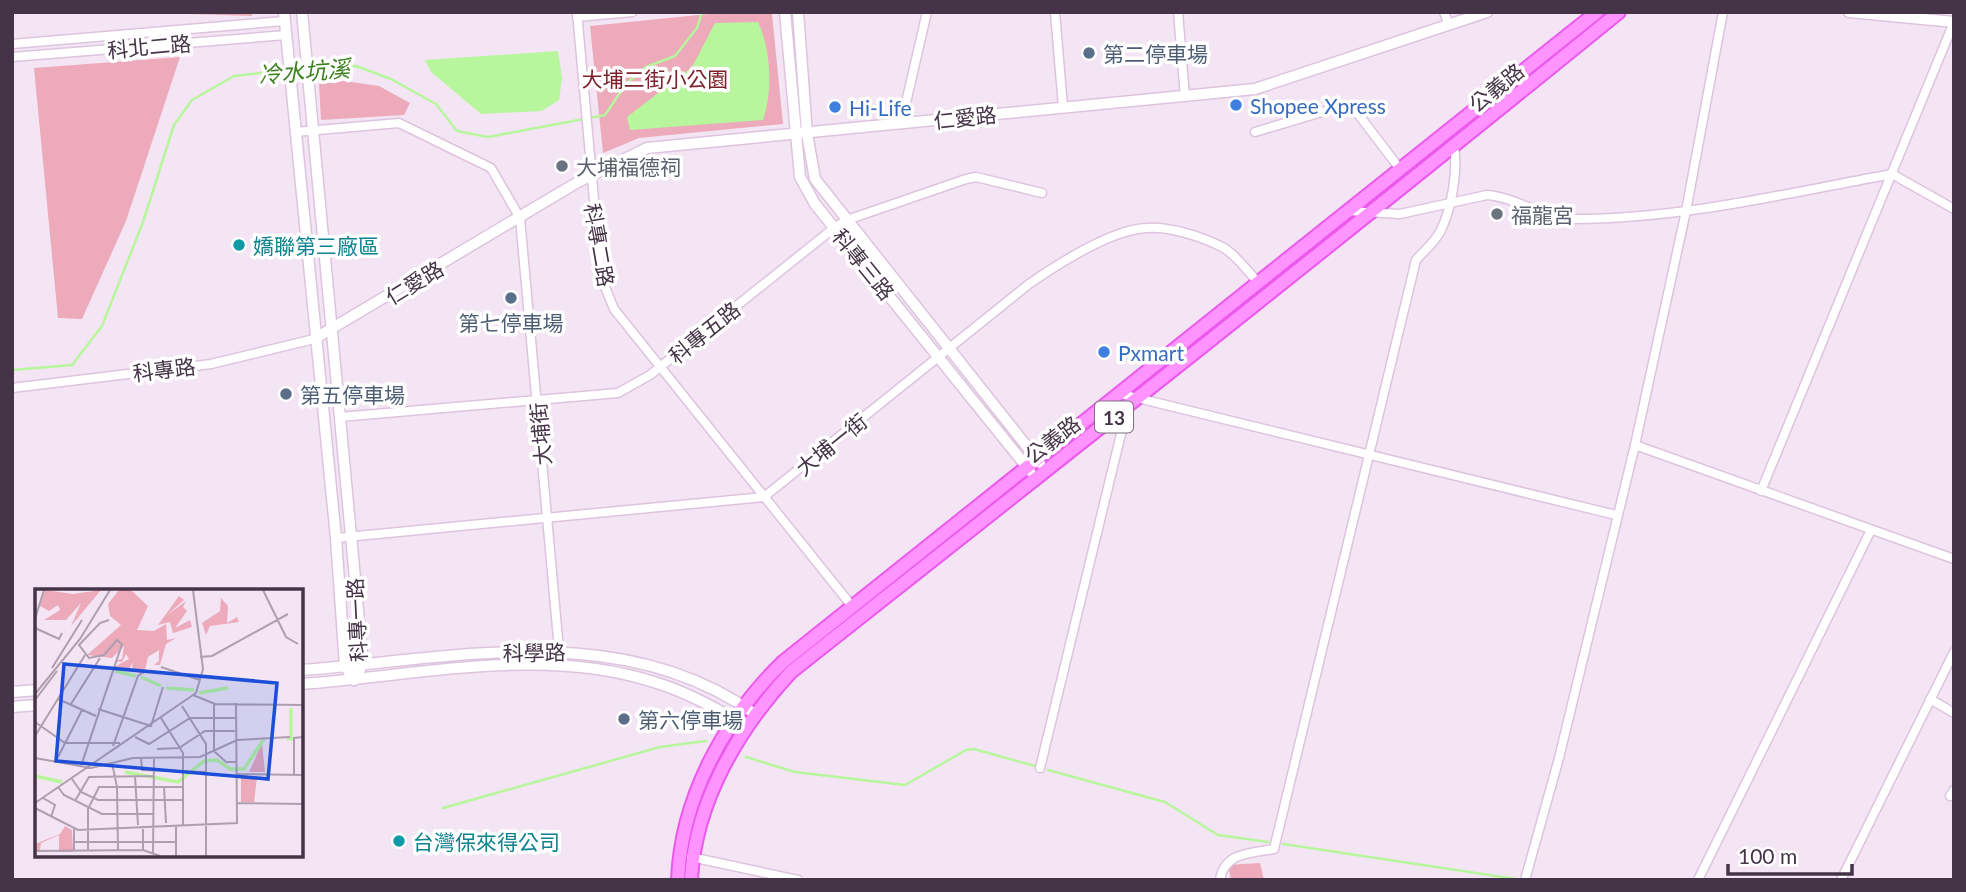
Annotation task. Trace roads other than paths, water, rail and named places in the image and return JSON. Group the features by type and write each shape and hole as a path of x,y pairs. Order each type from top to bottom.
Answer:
{"main road":[{"name":"公義路","path":"678,880 690,812 707,767 736,720 791,672 970,530 1121,394 1597,12"},
{"name":"公義路","path":"691,880 705,813 719,773 748,727 753,691 783,662 975,506 1134,402 1619,12"}],"street":[{"path":"577,14 632,12"},
{"name":"科專三路","path":"785,12 800,177 815,204 834,228 1036,468"},
{"name":"科專三路","path":"798,12 807,134 815,179 948,349 1036,468"},
{"path":"901,124 927,12"},
{"path":"1055,12 1063,107"},
{"path":"1178,12 1185,97"},
{"path":"1444,12 1448,25"},
{"name":"仁愛路","path":"314,339 331,332 593,175 647,148 795,136 1255,89 1487,12"},
{"path":"1525,880 1559,758 1634,445 1686,211 1723,12"},
{"path":"1761,491 1954,22 1849,12"},
{"name":"科專二路","path":"577,14 601,277 614,309 851,605"},
{"path":"284,17 302,16"},
{"name":"科專一路","path":"284,17 314,339 336,538 345,666 354,680 363,664 302,16"},
{"name":"科北二路","path":"12,44 284,17"},
{"path":"286,35 304,34"},
{"name":"科北二路","path":"12,57 286,35"},
{"path":"1255,132 1342,106 1352,106 1400,169"},
{"path":"295,132 399,123 491,168 520,218"},
{"path":"1220,880 1222,870 1232,857 1274,849 1416,260 1442,228 1450,202 1456,157 1454,146"},
{"path":"1348,211 1400,214 1450,202 1500,196 1560,218 1574,219 1686,211 1892,174 1954,209"},
{"name":"科專五路","path":"340,417 618,393 659,368 847,220 976,177 1042,193"},
{"name":"大埔街","path":"520,218 559,650"},
{"name":"大埔一街","path":"764,497 1054,266 1124,232 1146,228 1200,238 1226,249 1259,283"},
{"name":"科專路","path":"12,388 211,364 314,339"},
{"path":"1121,394 1134,402 1616,515"},
{"path":"1040,768 1134,402"},
{"path":"1634,445 1954,559"},
{"path":"336,538 764,497"},
{"path":"970,530 975,506"},
{"path":"1698,880 1871,530"},
{"name":"科學路","path":"303,670 520,650 593,653 667,671 750,710"},
{"path":"1841,880 1954,652"},
{"name":"科學路","path":"303,684 522,665 595,669 657,683 748,727"},
{"path":"12,692 35,690"},
{"path":"1930,699 1954,713"},
{"path":"12,707 35,705"},
{"path":"681,856 798,880"}],"waterway":[{"name":"冷水坑溪","path":"311,68 356,66 391,79 436,104 457,131 488,137 605,115 626,84 646,67 675,56 697,28 702,12"},
{"name":"冷水坑溪","path":"12,370 72,365 102,326 143,222 174,125 192,100 234,76 287,70"},
{"path":"443,808 660,747 706,741"},
{"path":"746,757 795,772 905,785 966,750 974,749 1035,766"},
{"path":"1048,770 1165,802 1218,835 1268,842"},
{"path":"1283,844 1516,879"}],"place":[{"name":"第二停車場","path":"1089,53"},
{"name":"Shopee Xpress","path":"1236,105"},
{"name":"Hi-Life","path":"835,107"},
{"name":"大埔福德祠","path":"562,166"},
{"name":"福龍宮","path":"1497,214"},
{"name":"嬌聯第三廠區","path":"239,245"},
{"name":"第七停車場","path":"511,298"},
{"name":"Pxmart","path":"1104,352"},
{"name":"第五停車場","path":"286,394"},
{"name":"第六停車場","path":"624,719"},
{"name":"台灣保來得公司","path":"399,841"}],"park label":[{"name":"大埔二街小公園","path":"655,78"}]}
